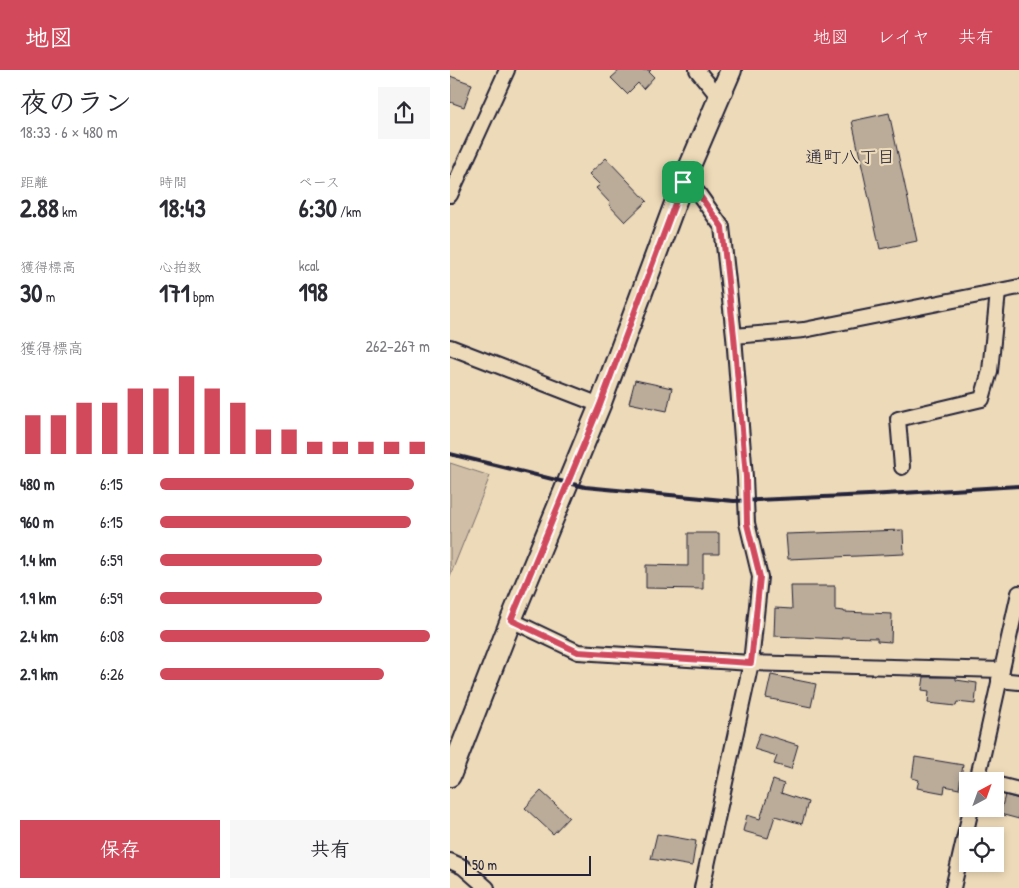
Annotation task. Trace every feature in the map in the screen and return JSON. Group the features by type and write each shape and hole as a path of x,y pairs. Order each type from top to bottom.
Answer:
{"main road":[{"path":"450,776 511,620 600,405 683,182 718,96 731,70"}],"street":[{"path":"450,195 507,70"},
{"path":"697,70 718,96"},
{"path":"683,182 698,193 722,227 734,336 746,477 747,524 760,577 751,663 702,888"},
{"path":"734,336 804,330 1019,287"},
{"path":"902,466 898,419 982,399 990,371 998,292"},
{"path":"450,347 600,405"},
{"path":"982,772 1000,675 1019,593"},
{"path":"511,620 578,652 751,663 1000,675 1019,682"},
{"path":"1004,786 1019,790"},
{"path":"953,888 969,818"},
{"path":"450,861 463,867 487,888"}],"shaded area":[{"path":"450,463 490,476 450,576"}],"building":[{"path":"620,70 651,70 649,72 654,77 643,89 638,83 627,94 611,78"},
{"path":"450,76 472,84 464,107 450,102"},
{"path":"889,113 917,241 880,249 852,121"},
{"path":"606,158 647,201 625,222 596,188 600,185 589,174"},
{"path":"635,380 672,388 667,411 629,403"},
{"path":"903,530 904,554 788,559 786,534"},
{"path":"688,533 719,533 719,554 703,554 703,589 646,588 646,565 688,566"},
{"path":"791,586 835,586 835,610 892,614 891,642 877,641 877,638 843,637 843,639 774,636 775,608 792,609"},
{"path":"771,675 816,684 811,707 766,698"},
{"path":"924,677 956,677 956,680 977,683 975,704 957,702 956,706 928,703 929,691 922,690"},
{"path":"760,733 798,745 791,769 774,764 777,756 754,749"},
{"path":"915,757 963,765 962,772 959,772 959,789 945,786 944,793 917,788 919,780 912,778"},
{"path":"773,780 784,784 781,793 808,802 802,824 775,816 768,838 743,831 747,815 760,819"},
{"path":"541,791 569,817 553,834 525,808"},
{"path":"1005,795 1019,799 1019,819 1004,815"},
{"path":"657,834 696,841 692,866 651,859"}],"railway":[{"path":"450,454 585,487 734,501 1019,486"}],"district":[{"name":"通町八丁目","path":"850,157"}],"route":[{"path":"683,182 698,193 722,227 734,336 746,477 747,524 760,577 751,663 578,652 511,620 600,405 683,182"}]}
